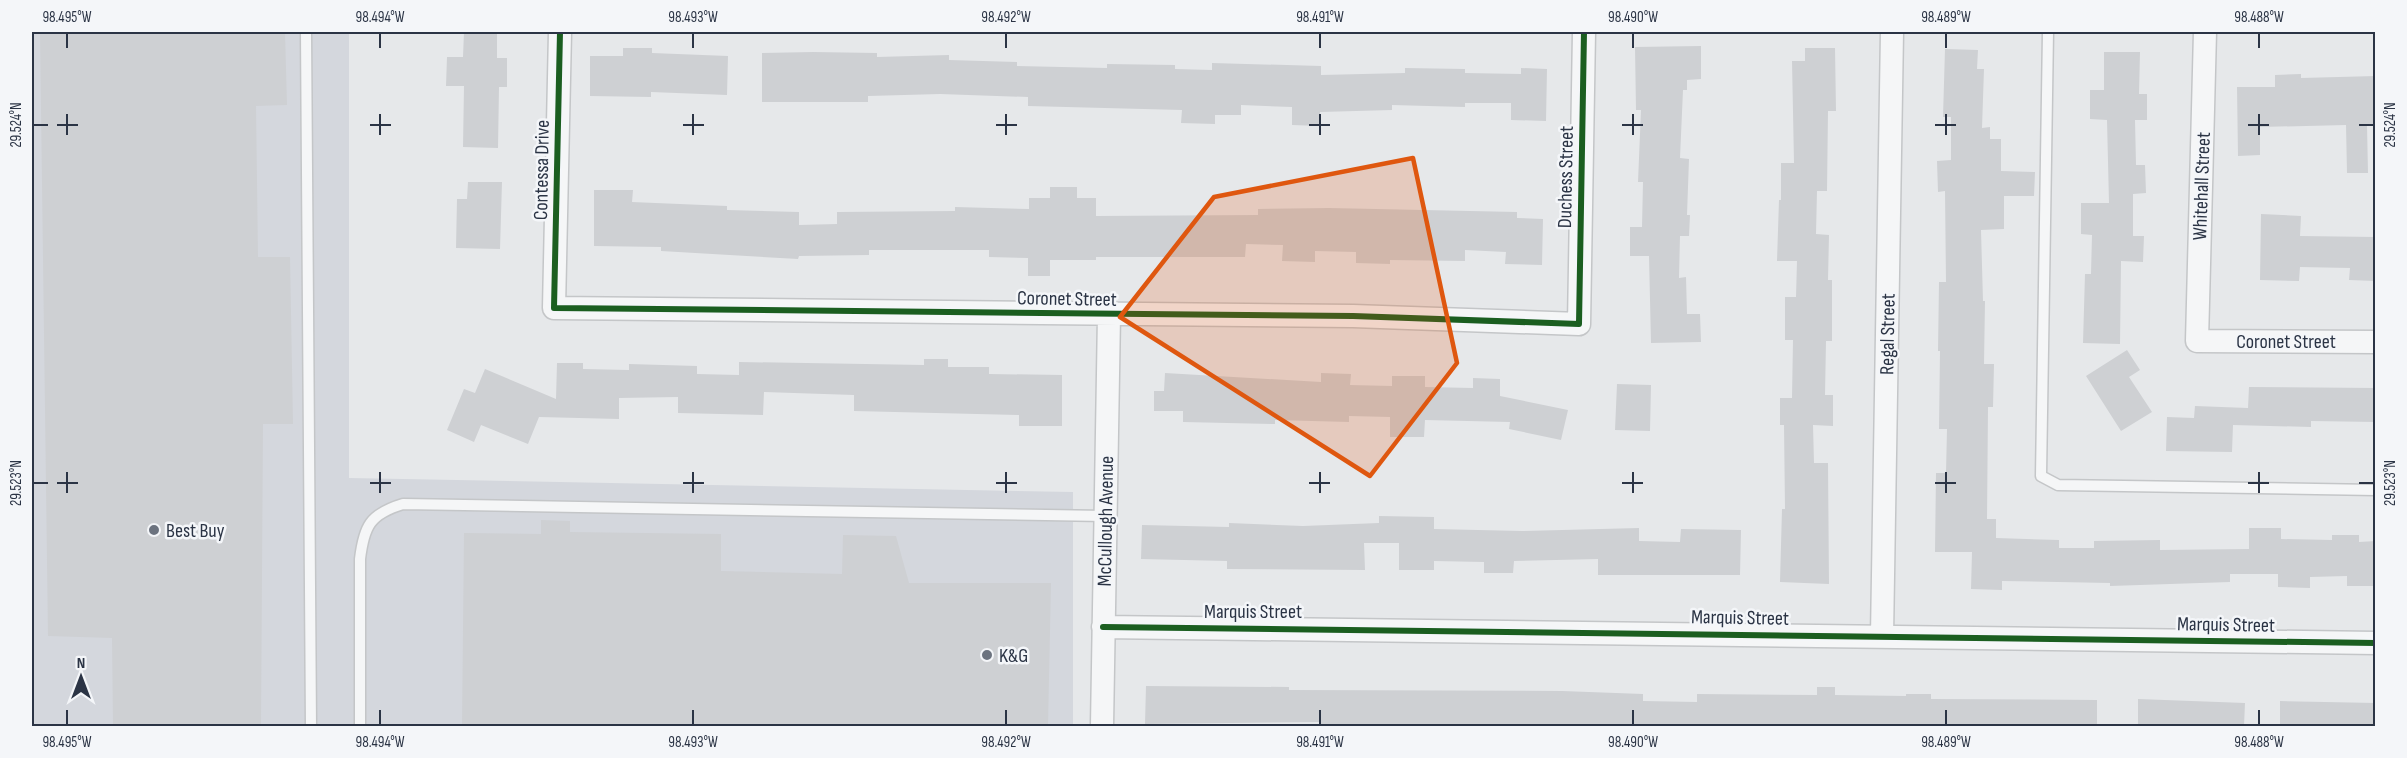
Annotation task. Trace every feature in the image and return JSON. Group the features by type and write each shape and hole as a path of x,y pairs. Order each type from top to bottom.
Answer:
{"street":[{"name":"Contessa Drive","path":"554,308 560,32"},
{"name":"Duchess Street","path":"1579,324 1584,32"},
{"name":"Regal Street","path":"1882,636 1892,32"},
{"name":"Whitehall Street","path":"2197,341 2205,32"},
{"name":"Coronet Street","path":"554,308 1353,316 1579,324"},
{"name":"McCullough Avenue","path":"1102,726 1109,315"},
{"name":"Coronet Street","path":"2197,341 2376,342"},
{"name":"Marquis Street","path":"1103,627 2376,643"}],"lane":[{"path":"306,32 311,726"},
{"path":"2048,32 2041,476 2058,485 2376,490"},
{"path":"360,726 360,559 363,537 373,518 385,510 403,504 1105,516"}],"highlighted area":[{"path":"1413,158 1457,363 1370,476 1120,317 1214,197"}],"shaded area":[{"path":"32,32 349,32 349,478 1073,492 1073,726 32,726"}],"building":[{"path":"40,32 285,32 287,105 256,106 258,257 290,257 293,424 263,424 261,726 113,726 112,638 48,636"},
{"path":"464,32 497,32 497,58 507,58 507,87 499,87 498,148 463,147 464,86 446,86 447,57 463,57"},
{"path":"1701,46 1701,79 1687,80 1687,90 1683,90 1680,158 1689,159 1687,215 1690,215 1689,236 1680,236 1679,278 1686,277 1687,314 1700,314 1701,342 1651,343 1649,256 1630,256 1630,227 1642,227 1643,182 1638,182 1641,110 1636,110 1635,47"},
{"path":"623,48 652,48 652,53 728,56 727,95 651,92 651,97 590,96 590,56 623,56"},
{"path":"1805,48 1835,48 1836,111 1828,111 1827,191 1817,191 1816,234 1829,235 1828,280 1832,280 1832,341 1826,341 1825,395 1833,395 1833,426 1813,425 1814,463 1828,463 1829,584 1780,582 1782,509 1785,509 1784,425 1780,425 1780,398 1792,398 1793,340 1785,340 1785,297 1796,297 1797,261 1777,261 1779,200 1781,200 1781,163 1794,163 1792,61 1805,61"},
{"path":"1945,49 1978,50 1977,69 1984,69 1982,128 1990,127 1990,139 2001,139 2001,171 2035,172 2034,196 2004,196 2004,229 1981,230 1983,301 1985,301 1984,364 1994,364 1993,407 1988,407 1987,519 1996,519 1996,538 2059,540 2059,548 2094,548 2094,541 2160,540 2160,550 2249,549 2249,528 2281,528 2281,539 2332,540 2332,535 2359,535 2359,542 2376,541 2376,586 2347,586 2347,576 2310,577 2310,588 2278,587 2278,574 2230,574 2230,582 2110,586 2110,583 2002,581 2002,590 1971,589 1972,552 1935,552 1936,473 1946,473 1947,429 1939,429 1939,282 1946,282 1945,191 1938,192 1937,161 1951,160 1951,117 1943,117"},
{"path":"2104,52 2140,52 2139,94 2147,94 2147,120 2135,120 2136,165 2145,165 2146,193 2133,194 2133,236 2144,236 2143,262 2121,261 2120,344 2083,343 2085,274 2091,274 2092,235 2081,234 2081,203 2109,203 2107,120 2090,119 2090,90 2104,90"},
{"path":"762,53 877,53 877,57 949,55 949,60 1017,62 1017,66 1107,68 1107,64 1175,65 1175,69 1212,70 1212,63 1321,66 1321,75 1405,73 1405,68 1465,69 1465,73 1521,74 1521,68 1547,69 1546,121 1511,120 1511,103 1465,103 1465,107 1392,105 1392,110 1320,112 1320,126 1292,125 1292,107 1241,105 1241,115 1215,115 1215,124 1181,123 1182,110 1028,106 1028,97 940,94 868,96 868,102 762,102"},
{"path":"2301,74 2301,78 2376,76 2376,124 2367,125 2368,173 2347,173 2346,125 2260,127 2260,155 2238,156 2237,87 2275,87 2275,75"},
{"path":"468,182 502,182 500,249 456,248 457,199 467,199"},
{"path":"1050,187 1077,187 1077,198 1096,198 1096,216 1258,215 1258,209 1329,208 1517,212 1517,218 1543,219 1542,265 1505,264 1506,252 1465,250 1465,261 1390,260 1390,264 1356,263 1356,252 1315,251 1315,262 1282,261 1283,245 1246,244 1245,257 1096,257 1096,260 1050,260 1050,276 1028,276 1028,258 989,257 989,250 869,250 869,255 799,256 798,259 661,251 661,247 594,246 594,190 633,190 632,202 727,206 727,210 799,212 799,225 837,224 837,212 955,211 955,207 1029,209 1029,198 1050,198"},
{"path":"2261,214 2301,216 2300,236 2376,237 2376,281 2349,280 2350,268 2300,267 2299,281 2260,280"},
{"path":"2127,350 2140,370 2129,377 2152,412 2121,431 2086,376"},
{"path":"924,359 948,359 948,367 989,367 989,374 1062,375 1062,426 1019,426 1019,415 854,411 854,395 764,392 763,415 678,413 678,397 619,398 619,419 539,417 528,444 481,425 474,442 447,430 464,389 475,393 485,369 556,399 557,363 583,363 583,369 629,370 629,364 697,366 697,374 739,375 739,362 924,365"},
{"path":"1165,373 1321,382 1321,373 1351,374 1350,385 1392,386 1392,376 1425,376 1425,387 1473,388 1473,378 1500,379 1500,396 1568,410 1561,440 1509,429 1510,422 1425,420 1424,437 1390,437 1390,417 1349,416 1349,422 1275,420 1275,424 1183,422 1183,411 1154,411 1154,391 1164,391"},
{"path":"1617,384 1651,385 1650,431 1615,430"},
{"path":"2249,387 2376,388 2376,422 2311,421 2311,427 2233,425 2232,452 2166,451 2167,417 2194,418 2195,406 2248,408"},
{"path":"1379,516 1434,517 1434,529 1522,531 1639,528 1639,541 1680,542 1681,529 1741,530 1740,575 1598,575 1598,559 1514,561 1513,573 1484,573 1484,562 1434,561 1434,570 1399,570 1399,543 1364,543 1365,570 1227,569 1227,561 1141,559 1142,525 1229,527 1229,523 1303,526 1379,523"},
{"path":"541,520 570,521 570,532 721,534 721,571 842,574 843,535 896,536 909,583 1051,583 1048,726 462,726 464,533 541,534"},
{"path":"1146,686 1289,687 1289,690 1562,691 1643,694 1643,701 1697,702 1697,694 1817,695 1817,687 1835,687 1835,695 1931,694 1931,699 2097,700 2097,726 1446,726 1408,724 1408,726 1320,726 1320,722 1145,724"},
{"path":"2138,699 2245,703 2244,726 2138,726"},
{"path":"2280,701 2376,703 2376,726 2280,726"}],"cycle path":[{"path":"560,32 554,308 1353,316 1579,324 1584,32"},
{"path":"1103,627 2376,643"}],"place":[{"name":"Best Buy","path":"154,530"},
{"name":"K&G","path":"987,655"}]}
